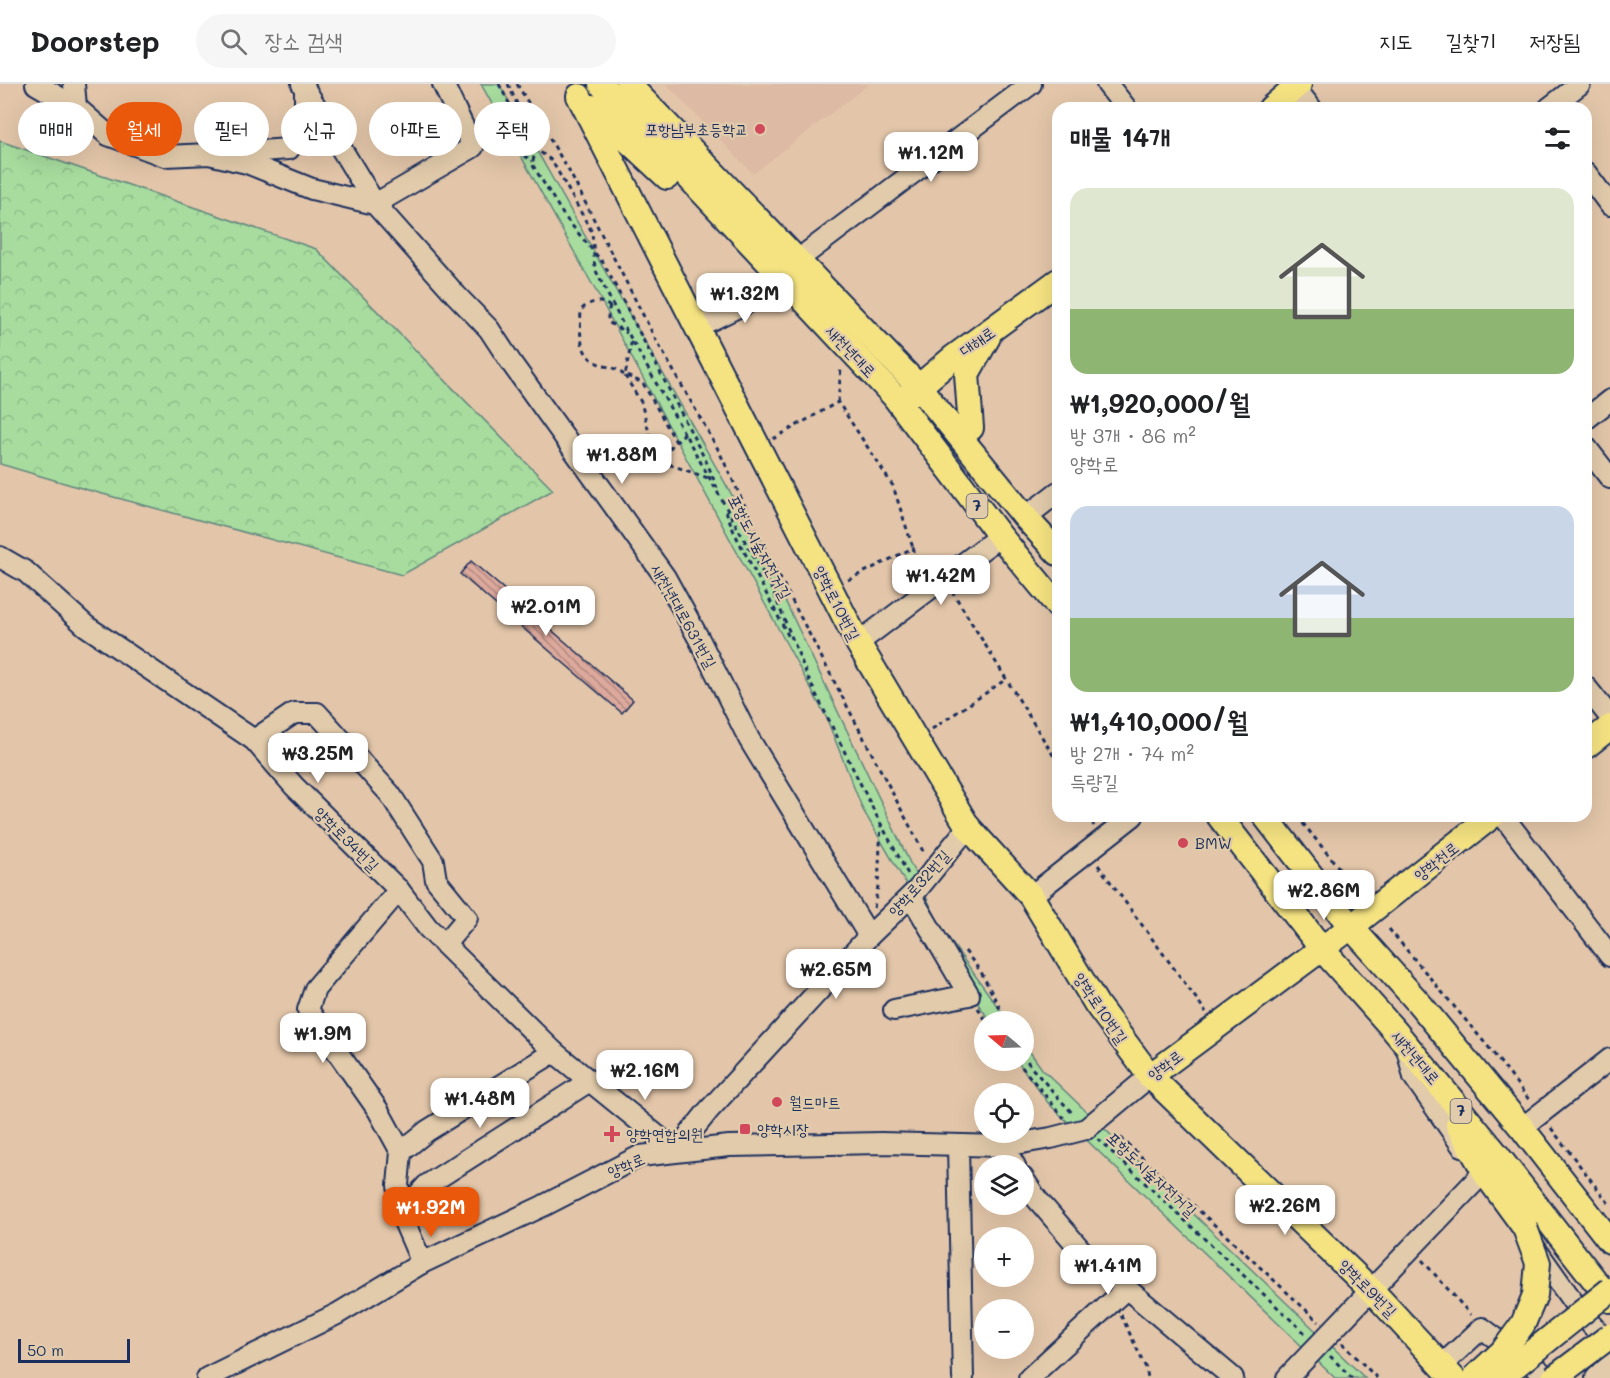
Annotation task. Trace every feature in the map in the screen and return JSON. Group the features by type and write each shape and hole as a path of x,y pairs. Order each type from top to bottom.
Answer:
{"main road":[{"name":"새천년대로","path":"601,84 677,151 923,383 1052,545"},
{"name":"새천년대로","path":"628,84 677,151 896,400 1000,536 1052,599"},
{"path":"645,84 895,342 923,383 971,428 1052,530"},
{"path":"1277,102 1295,85"},
{"path":"574,90 725,234 871,387 896,400"},
{"name":"양학로10번길","path":"574,90 858,643 968,827 1030,896 1096,1005 1149,1076"},
{"name":"대해로","path":"896,400 923,383 954,357 1052,286"},
{"path":"971,428 967,374 992,331"},
{"path":"1592,741 1610,727"},
{"name":"새천년대로","path":"1224,822 1322,949 1605,1279 1610,1299"},
{"name":"7","path":"1270,822 1350,927 1531,1121 1610,1241"},
{"name":"양학천로","path":"1350,927 1484,822"},
{"name":"양학로","path":"1149,1076 1350,927"},
{"path":"1406,1045 1433,1083 1487,1176 1525,1228 1538,1263 1535,1295 1523,1324 1503,1350 1474,1378"},
{"name":"양학로9번길","path":"1149,1076 1372,1290 1447,1372"},
{"path":"1500,1378 1605,1279"},
{"path":"1554,1378 1610,1336"}],"street":[{"path":"36,84 67,102"},
{"path":"74,84 76,102"},
{"path":"94,123 108,135 165,156 209,154 247,163 312,189 375,204 473,147 443,84"},
{"path":"808,252 1031,84"},
{"path":"1107,84 1121,102"},
{"path":"1557,102 1580,84"},
{"path":"1295,85 1307,102"},
{"path":"234,160 260,151 289,149 305,128 303,86"},
{"name":"새천년대로631번길","path":"303,86 375,204 489,329 665,577 749,739 869,936"},
{"path":"1592,181 1610,205"},
{"path":"697,327 777,288"},
{"path":"1592,414 1610,400"},
{"path":"1592,455 1610,478"},
{"path":"1036,509 1052,497"},
{"path":"858,643 1000,536"},
{"name":"양학로34번길","path":"0,557 26,572 86,626 254,740 294,786 399,890 429,928 554,1052 588,1082 651,1129 676,1151"},
{"path":"1592,694 1610,717"},
{"path":"254,740 294,713 316,713 390,794 433,861 436,880 467,918 445,944"},
{"path":"1030,896 1126,822"},
{"path":"1508,822 1610,956"},
{"name":"양학로32번길","path":"676,1151 708,1111 869,936 914,893 968,827"},
{"path":"399,890 315,989 309,1010 378,1110 401,1152 398,1185 403,1219 422,1263"},
{"path":"894,1010 969,995 914,893"},
{"path":"1406,1045 1414,1077 1576,1306 1610,1347"},
{"path":"401,1152 427,1131 554,1052"},
{"path":"1531,1121 1610,1059"},
{"name":"양학로","path":"207,1378 337,1314 422,1263 640,1156 740,1145 881,1143 1003,1146 1051,1138 1080,1130 1149,1076"},
{"path":"402,1212 427,1185 588,1082"},
{"path":"958,1146 963,1378"},
{"path":"1003,1146 1008,1155"},
{"path":"1287,1378 1482,1174"},
{"path":"1034,1196 1120,1294 1233,1378"},
{"path":"1029,1378 1120,1294"},
{"path":"1447,1372 1482,1328 1549,1378"},
{"path":"1596,1378 1610,1365"}],"path":[{"name":"포항도시숲자전거길","path":"499,84 508,102"},
{"path":"507,84 515,102"},
{"path":"518,84 569,171 656,340 719,451 768,555 933,869"},
{"path":"473,147 521,154 533,161"},
{"path":"534,156 532,164 564,216 604,264 708,465 734,532 799,654"},
{"name":"포항도시숲자전거길","path":"545,156 552,161 592,232 595,270 611,302 772,589 809,680 914,893"},
{"path":"610,307 598,301 587,304 581,310 580,338 586,355 603,365 614,366 625,376 641,402 652,448 671,465 710,478"},
{"path":"611,302 608,322 628,333"},
{"path":"625,376 632,339"},
{"path":"842,357 838,402 893,486 928,592"},
{"path":"625,376 643,383 676,442"},
{"path":"758,448 838,402"},
{"path":"662,457 685,433"},
{"path":"830,589 913,548"},
{"path":"945,579 1052,754"},
{"path":"916,739 1005,680"},
{"path":"1302,822 1347,878 1360,884"},
{"path":"869,936 878,886 881,824"},
{"path":"1088,852 1217,1026"},
{"path":"1389,929 1490,1049 1531,1121 1610,1205"},
{"path":"961,946 981,972 1001,1011"},
{"path":"1026,1071 1080,1130"},
{"name":"포항도시숲자전거길","path":"1034,1071 1080,1130 1106,1147 1325,1339 1352,1378"},
{"path":"1106,1147 1120,1137 1325,1339 1377,1378"},
{"path":"1411,1248 1482,1328"},
{"path":"1120,1294 1148,1378"}],"shaded area":[{"name":"포항남부초등학교","path":"666,84 869,84 753,174"}],"green space":[{"path":"481,84 499,84 509,102 491,102"},
{"path":"0,141 18,147 18,156 44,156 316,249 553,490 402,575 0,464"},
{"path":"521,156 540,156 750,527 941,928 1001,1011 983,1011 967,988 863,810 826,717"},
{"path":"1034,1058 1042,1069 1365,1378 1335,1378 1049,1104 1024,1071 1034,1071"}],"building":[{"path":"471,561 633,700 622,713 460,574"}],"place":[{"name":"포항남부초등학교","path":"760,129"},
{"name":"BMW","path":"1183,843"},
{"name":"월드마트","path":"777,1102"},
{"name":"양학시장","path":"745,1129"},
{"name":"양학연합의원","path":"612,1134"}]}
